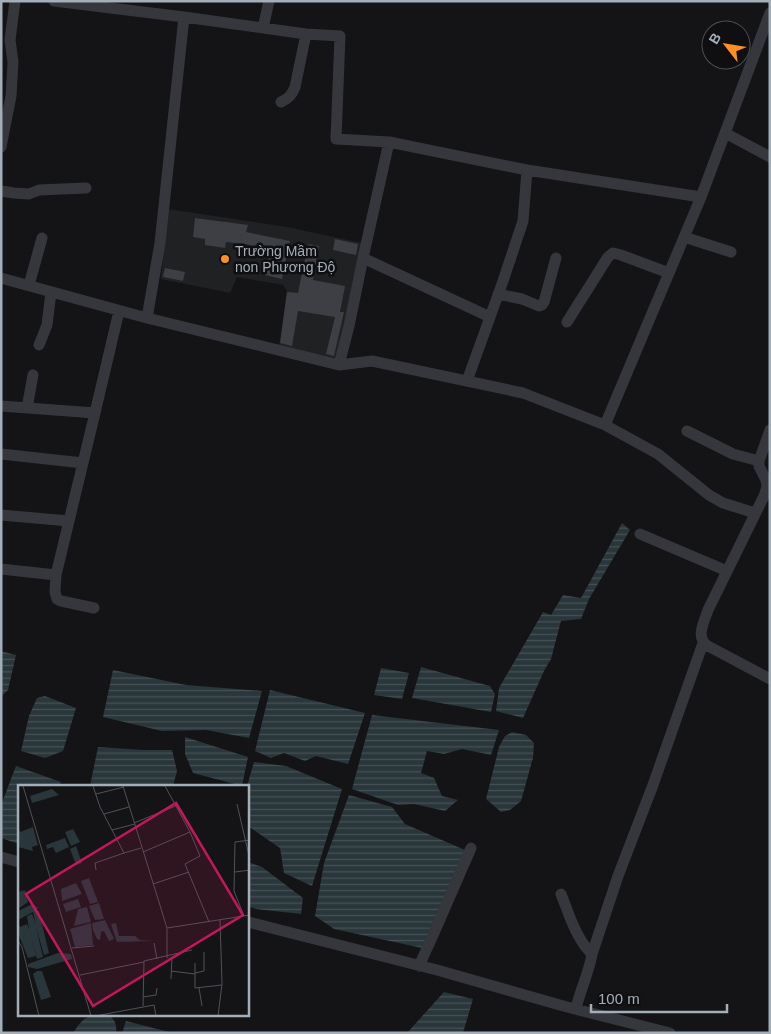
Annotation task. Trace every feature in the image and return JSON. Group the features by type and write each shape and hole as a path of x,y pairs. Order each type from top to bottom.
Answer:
{"street":[{"path":"1,147 11,96 13,62 10,40 14,1"},
{"path":"54,1 306,34 340,36 336,139 389,142 527,170 701,197"},
{"path":"263,28 269,1"},
{"path":"605,424 701,197 770,13"},
{"path":"147,318 160,243 184,18"},
{"path":"281,102 289,98 295,87 306,34"},
{"path":"725,134 770,157"},
{"path":"339,365 389,142"},
{"path":"468,381 523,221 527,170"},
{"path":"1,190 29,194 39,190 86,188"},
{"path":"684,237 732,252"},
{"path":"29,285 42,238"},
{"path":"567,322 608,257 613,253 669,273"},
{"path":"362,258 490,317"},
{"path":"498,294 522,299 539,306 542,305 556,258"},
{"path":"1,278 147,318 339,365 372,361 523,393 605,424 658,454 709,496 723,503 755,513"},
{"path":"39,345 46,325 51,292"},
{"path":"94,608 58,599 55,592 56,575 119,310"},
{"path":"27,408 32,375"},
{"path":"1,406 95,413"},
{"path":"576,1009 618,876 653,785 703,643 701,639 702,626 727,570 768,490 766,480 759,466 759,460 770,430"},
{"path":"687,431 734,454 759,460"},
{"path":"1,454 83,463"},
{"path":"1,515 69,521"},
{"path":"640,534 727,570"},
{"path":"1,569 56,575"},
{"path":"703,643 770,679"},
{"path":"419,966 471,848"},
{"path":"1,857 18,862"},
{"path":"561,894 578,934 587,950 592,954"},
{"path":"249,922 483,982 576,1009 670,1033"}],"shaded area":[{"path":"168,209 287,227 362,243 337,360 279,347 287,292 283,285 237,277 230,293 161,279"},
{"path":"622,523 630,530 589,599 581,619 561,621 551,659 523,718 496,711 499,688 543,612 551,615 563,595 581,598"},
{"path":"1,651 16,655 8,690 1,697"},
{"path":"421,667 490,686 495,694 491,712 412,698"},
{"path":"381,668 409,673 402,699 374,695"},
{"path":"113,670 186,685 262,691 249,738 206,730 162,731 103,717"},
{"path":"270,690 365,713 348,764 316,756 305,761 284,753 271,758 255,751"},
{"path":"45,696 76,708 63,751 45,758 21,751 29,716 37,698"},
{"path":"372,715 499,730 491,755 462,749 444,754 427,751 421,773 434,778 442,796 458,800 445,811 414,804 398,805 352,789"},
{"path":"512,732 526,735 534,743 533,758 521,801 510,810 501,812 486,799 499,747 505,736"},
{"path":"185,737 248,757 242,785 193,773 185,754"},
{"path":"98,747 172,750 177,771 173,785 90,785"},
{"path":"254,762 286,766 342,789 312,886 284,873 280,848 249,827 249,785 247,785"},
{"path":"16,766 61,782 60,785 18,785 18,844 1,838 1,805"},
{"path":"349,795 392,807 405,824 465,850 422,948 334,929 315,916 324,863"},
{"path":"249,862 262,867 303,898 301,914 256,909 249,906"},
{"path":"444,992 473,999 463,1033 407,1033"},
{"path":"91,1016 110,1016 115,1023 116,1033 73,1033 85,1019"},
{"path":"126,1021 173,1033 122,1033"}],"building":[{"path":"195,218 248,225 246,232 290,241 282,279 265,275 270,250 226,242 225,248 205,245 205,239 193,237"},
{"path":"335,239 358,244 356,255 333,250"},
{"path":"308,244 319,246 313,280 345,286 340,312 344,312 334,356 326,354 335,317 298,311 292,346 280,343 287,292 298,293"},
{"path":"165,268 185,272 183,281 163,277"}],"place":[{"name":"Trường Mầm non Phương Độ","path":"225,259"}]}
